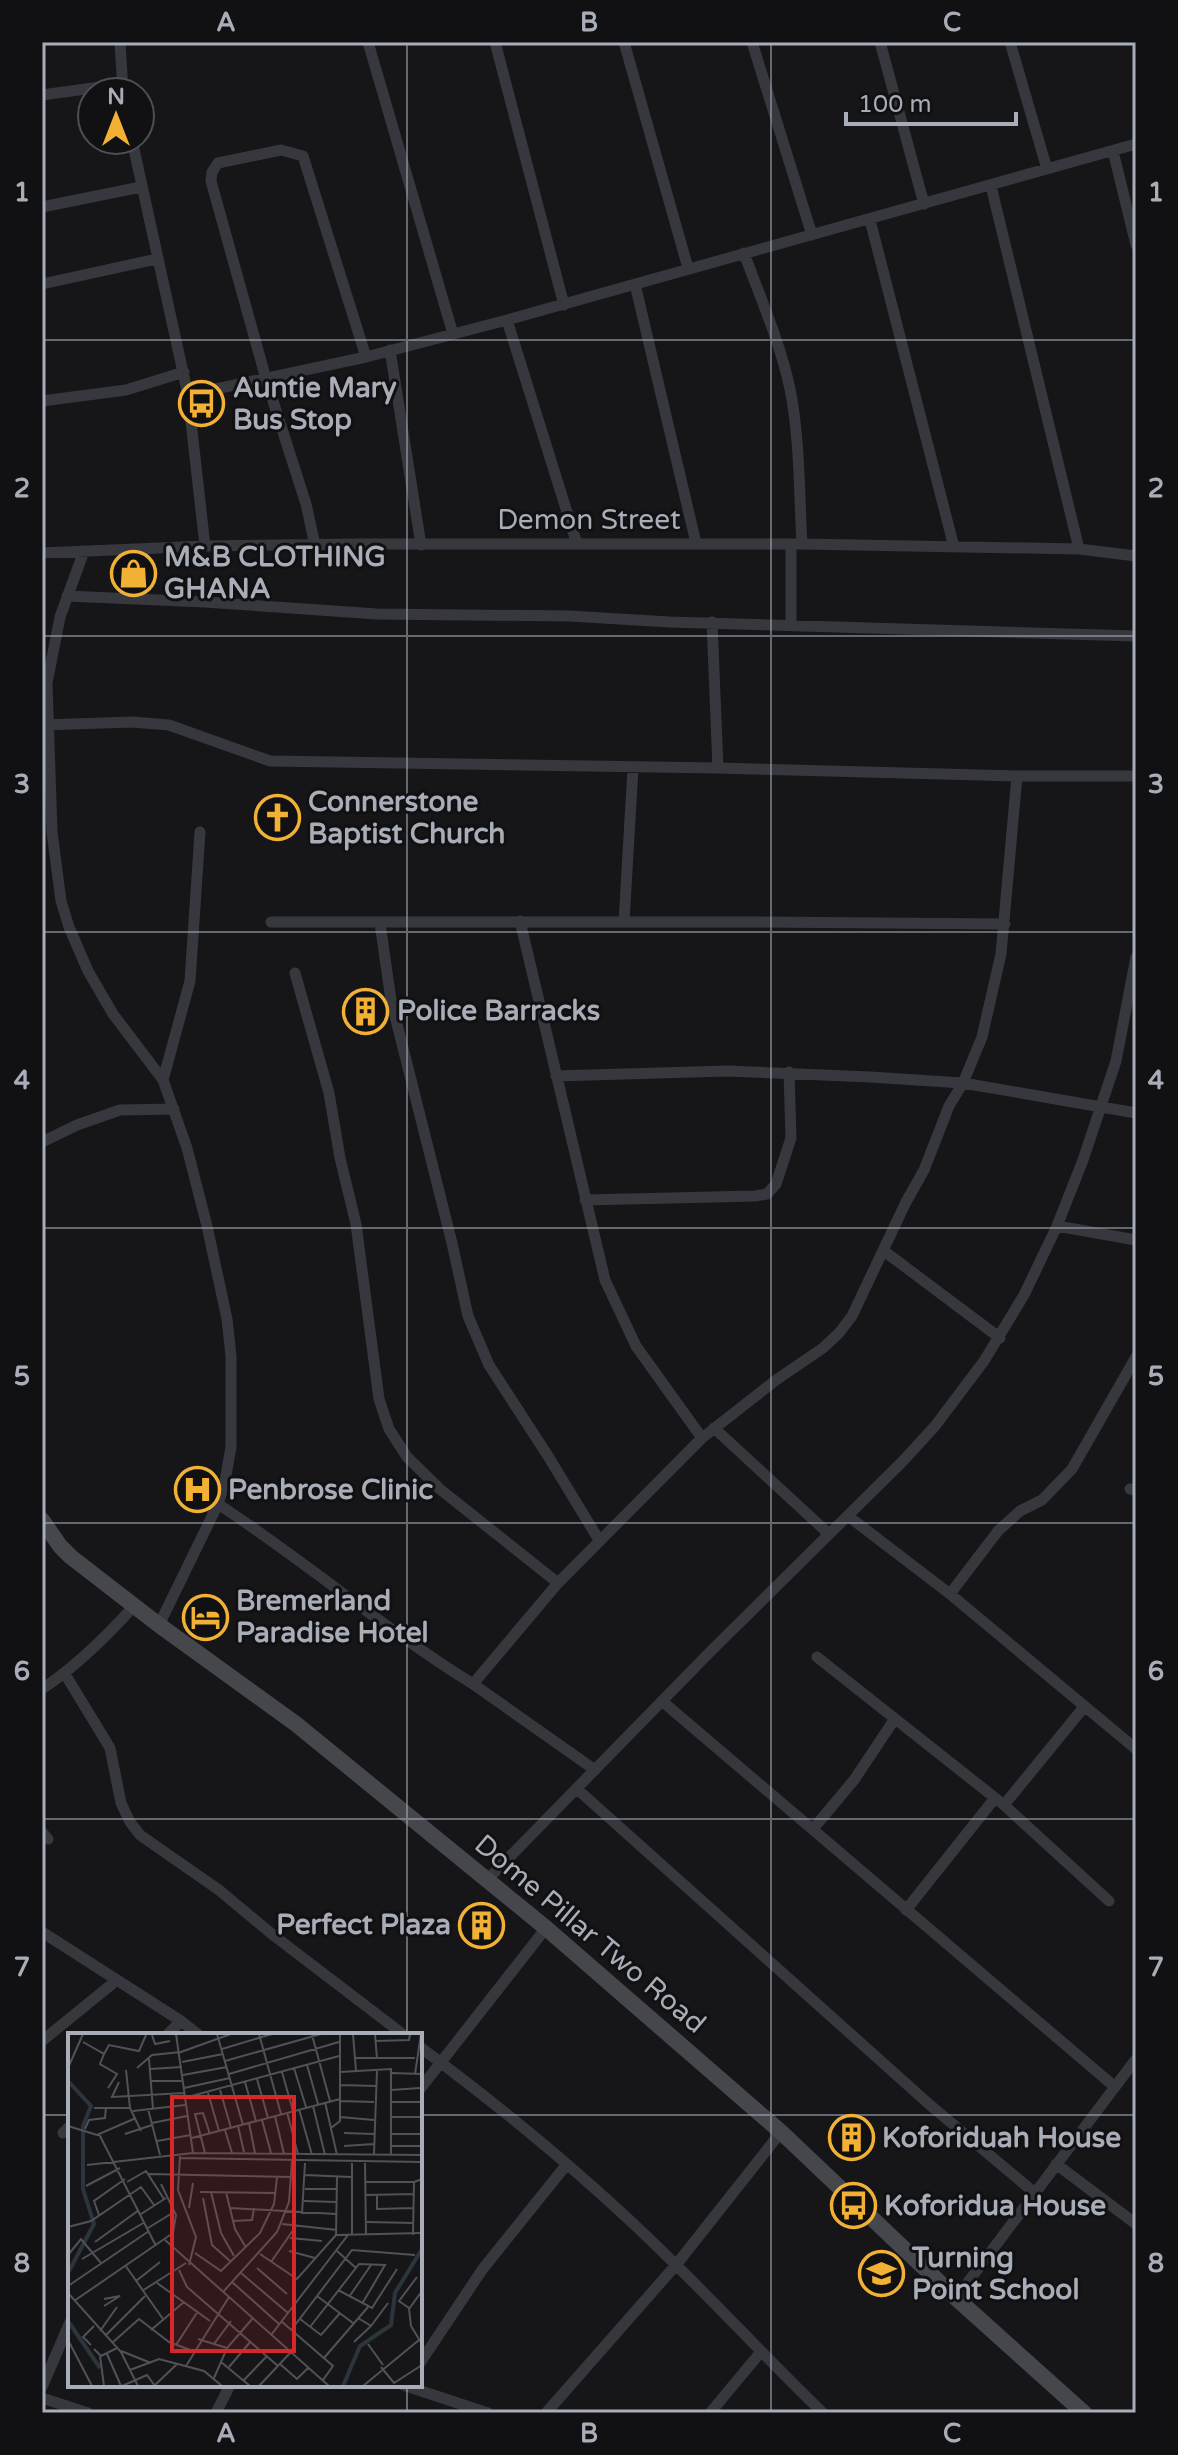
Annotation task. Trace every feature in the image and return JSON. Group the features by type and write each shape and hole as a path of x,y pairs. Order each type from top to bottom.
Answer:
{"street":[{"path":"120,42 122,76"},
{"path":"368,42 453,334"},
{"path":"495,42 564,305"},
{"path":"624,42 688,268"},
{"path":"752,42 812,235"},
{"path":"880,42 924,204"},
{"path":"1010,42 1047,169"},
{"path":"42,95 76,92"},
{"path":"188,395 366,357 564,305 1136,144"},
{"path":"315,545 306,504 266,379 211,181 218,163 281,150 303,156 366,357"},
{"path":"1113,151 1136,245"},
{"path":"135,156 184,372 205,546"},
{"path":"991,186 1079,549"},
{"path":"42,207 141,187"},
{"path":"870,220 954,547"},
{"path":"744,253 781,355 796,423 796,544 791,625"},
{"path":"42,284 157,259"},
{"path":"635,284 696,543"},
{"path":"507,320 577,544"},
{"path":"390,350 421,545"},
{"path":"42,401 102,395 184,372"},
{"name":"Demon Street","path":"42,553 205,546 696,543 1079,549 1136,556"},
{"path":"84,551 55,638 47,683 46,725 55,861 61,901 88,971 113,1014 163,1080 174,1109 215,1259 231,1356 231,1447 228,1467 218,1504 159,1625"},
{"path":"67,596 377,614 570,616 1136,636"},
{"path":"712,622 718,768"},
{"path":"46,725 132,722 169,725 270,761 1136,776"},
{"path":"624,922 633,768"},
{"path":"473,1684 558,1583 702,1438 776,1380 812,1357 839,1333 852,1316 924,1170 949,1106 963,1083 982,1037 1005,924 1017,776"},
{"path":"163,1080 190,981 200,832"},
{"path":"520,921 605,1280 620,1317 656,1376 702,1438"},
{"path":"271,922 1005,924"},
{"path":"380,923 391,1000 468,1316 489,1365 599,1540"},
{"path":"487,1880 935,1426 1000,1338 1057,1226 1083,1160 1116,1061 1136,957"},
{"path":"295,973 329,1093 356,1224 379,1399 389,1429 407,1457 441,1490 558,1583"},
{"path":"556,1076 789,1072 963,1083 1136,1113"},
{"path":"585,1200 767,1194 776,1184 791,1138 789,1072"},
{"path":"42,1142 77,1125 120,1110 174,1109"},
{"path":"1057,1226 1136,1240"},
{"path":"884,1251 1000,1338"},
{"path":"950,1594 998,1531 1020,1511 1042,1500 1072,1469 1135,1361"},
{"path":"714,1428 829,1534"},
{"path":"218,1504 272,1539 417,1648 595,1770"},
{"path":"848,1516 950,1594 1136,1749"},
{"name":"Dome Pillar Two Road","path":"42,1520 71,1557 296,1724 546,1928 781,2132 956,2298 1084,2413"},
{"path":"42,1689 65,1674 105,1638 134,1606"},
{"path":"817,1657 894,1720 950,1760 1109,1901"},
{"path":"65,1674 110,1748 121,1803 140,1835 219,1890 401,2033"},
{"path":"663,1702 1115,2087"},
{"path":"906,1910 1084,1707"},
{"path":"813,1829 854,1780 894,1720"},
{"path":"577,1789 930,2105 1036,2194"},
{"path":"422,2087 546,1928"},
{"path":"42,1932 196,2033"},
{"path":"42,2041 117,1980"},
{"path":"169,2033 181,2021"},
{"path":"422,2049 567,2164 676,2265 760,2353 823,2413"},
{"path":"956,2298 1136,2059"},
{"path":"546,2413 676,2265 781,2132"},
{"path":"422,2360 482,2270 567,2164"},
{"path":"1056,2164 1136,2224"},
{"path":"42,2387 68,2327"},
{"path":"710,2413 760,2353"},
{"path":"216,2413 229,2387"},
{"path":"410,2387 488,2413"},
{"path":"42,2398 88,2413"}],"place":[{"name":"Auntie Mary Bus Stop","path":"202,404"},
{"name":"M&B CLOTHING GHANA","path":"133,573"},
{"name":"Connerstone Baptist Church","path":"277,818"},
{"name":"Police Barracks","path":"366,1011"},
{"name":"Penbrose Clinic","path":"197,1490"},
{"name":"Bremerland Paradise Hotel","path":"205,1617"},
{"name":"Perfect Plaza","path":"482,1925"},
{"name":"Koforiduah House","path":"851,2138"},
{"name":"Koforidua House","path":"853,2206"},
{"name":"Turning Point School","path":"881,2274"}]}
